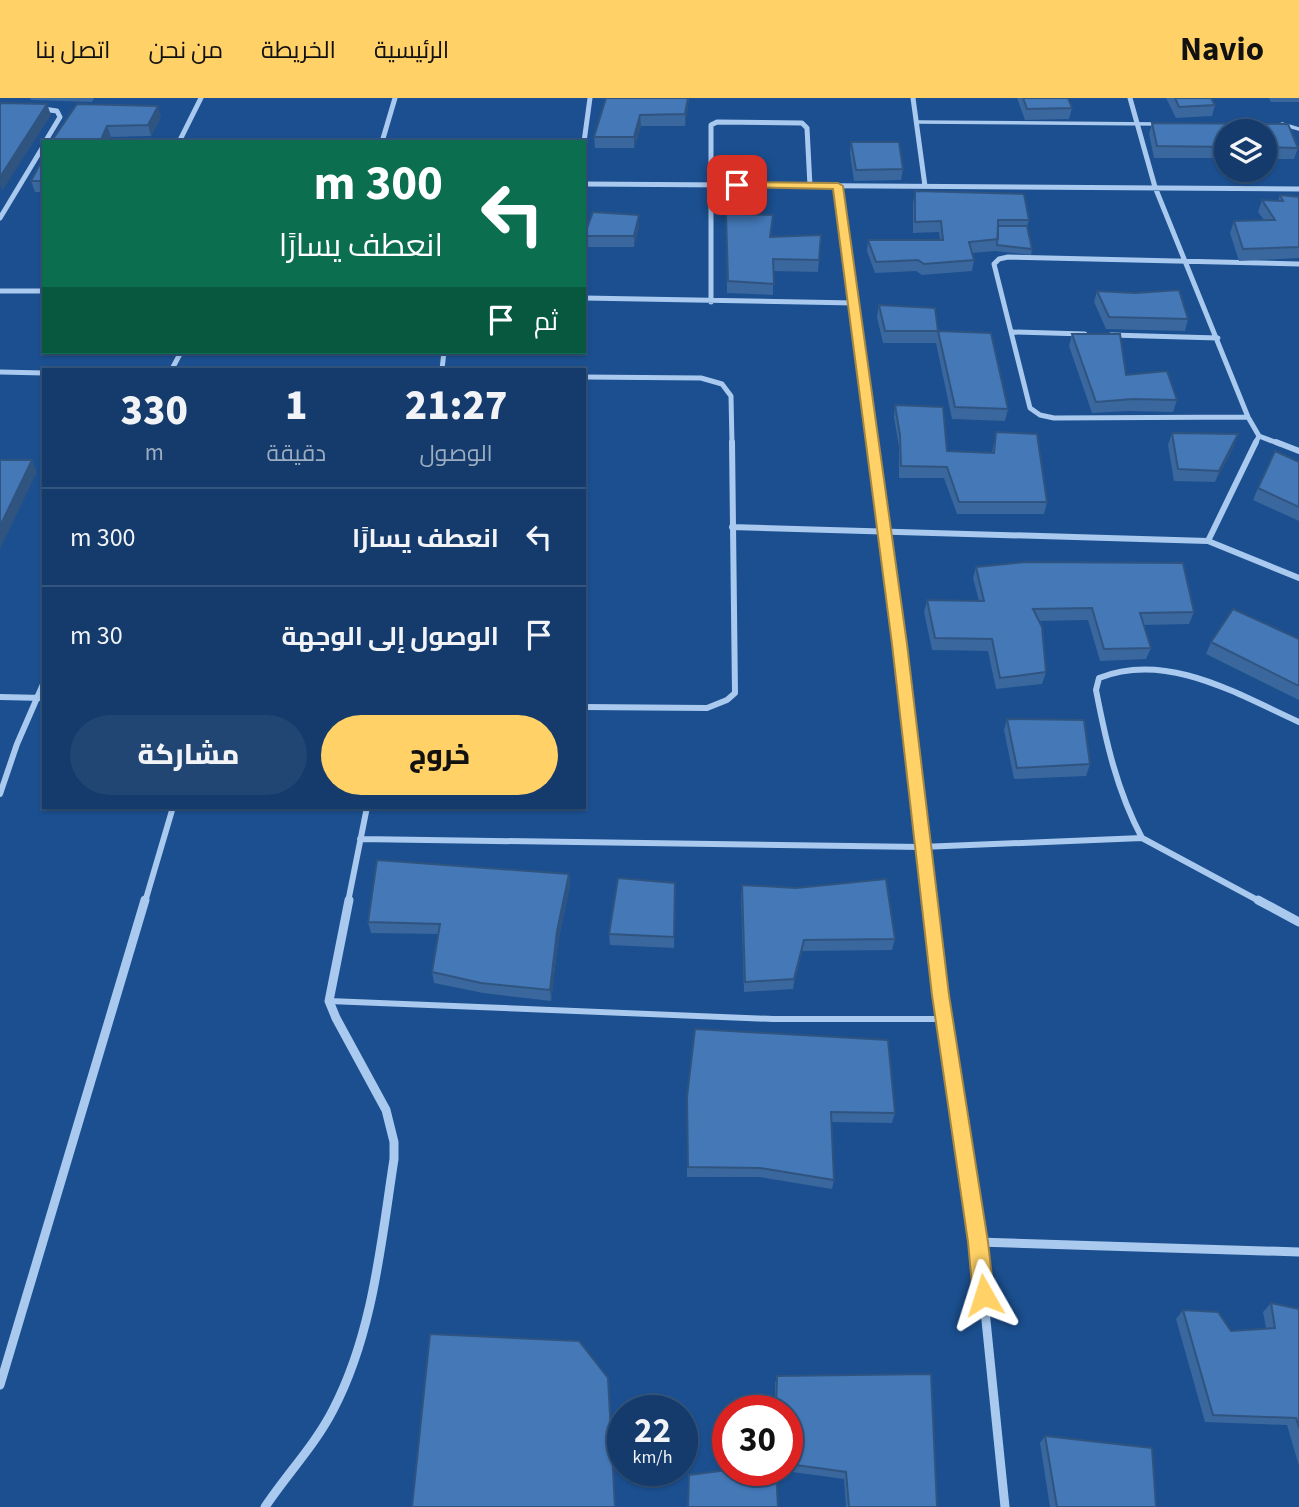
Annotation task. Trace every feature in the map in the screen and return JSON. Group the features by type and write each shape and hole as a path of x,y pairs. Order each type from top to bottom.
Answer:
{"street":[{"path":"180,140 201,98"},
{"path":"383,140 395,98"},
{"path":"584,140 590,98"},
{"path":"913,98 925,186"},
{"path":"1130,98 1155,187 1248,417 1259,436 1299,451"},
{"path":"42,109 57,111 60,117 47,140"},
{"path":"711,302 711,125 717,122 793,121 807,128 810,186"},
{"path":"0,218 42,148"},
{"path":"586,184 1299,189"},
{"path":"838,186 900,644 921,848 978,1242 1005,1507"},
{"path":"1248,417 1054,418 1040,415 1030,408 994,264 999,259 1299,264"},
{"path":"0,290 42,291"},
{"path":"586,298 855,303"},
{"path":"1013,332 1095,335"},
{"path":"1109,335 1218,338"},
{"path":"0,372 42,373"},
{"path":"586,377 701,378 722,384 728,389 731,396 735,693 727,700 707,708 586,707"},
{"path":"1208,541 1259,436"},
{"path":"732,527 1208,541 1299,578"},
{"path":"1142,838 1126,811 1114,769 1096,690 1102,676 1118,669 1166,671 1213,684 1299,722"},
{"path":"0,697 41,698 17,744 0,794"},
{"path":"0,1385 172,809"},
{"path":"265,1507 324,1425 347,1377 371,1302 394,1158 395,1143 387,1112 329,1001 367,809"},
{"path":"360,839 921,848 1142,838 1299,922"},
{"path":"978,1242 1299,1252"}],"lane":[{"path":"918,122 1163,124"},
{"path":"1277,125 1299,129"},
{"path":"329,1001 774,1019 944,1019"}],"building":[{"path":"606,98 688,98 685,114 640,115 634,137 594,137"},
{"path":"1023,98 1068,98 1072,108 1027,109"},
{"path":"1175,98 1211,98 1215,105 1179,107"},
{"path":"0,103 47,104 0,177"},
{"path":"77,104 158,106 148,125 107,126 101,140 52,140"},
{"path":"1152,123 1214,123 1214,147 1157,146"},
{"path":"1277,124 1288,124 1298,148 1277,147"},
{"path":"851,142 899,142 903,169 856,170"},
{"path":"42,160 42,181 31,181"},
{"path":"915,191 1024,194 1029,220 998,220 998,239 969,242 974,260 924,264 918,260 876,262 868,240 943,240 941,221 915,222"},
{"path":"1280,195 1299,197 1299,247 1243,249 1234,221 1275,220 1262,200 1283,201"},
{"path":"593,212 639,215 634,236 586,236"},
{"path":"726,214 773,215 770,237 821,235 819,260 773,259 774,284 728,281"},
{"path":"998,226 1027,226 1032,249 997,245"},
{"path":"1179,290 1188,319 1109,317 1097,291 1135,293"},
{"path":"879,305 935,308 938,331 885,331"},
{"path":"938,331 991,333 1008,409 955,407"},
{"path":"1072,334 1120,334 1126,375 1167,371 1177,400 1096,402"},
{"path":"895,405 943,407 947,451 994,453 996,432 1037,434 1047,502 959,502 947,467 901,466"},
{"path":"1172,433 1238,434 1219,471 1178,469"},
{"path":"1275,451 1299,462 1299,507 1258,488"},
{"path":"0,460 32,460 0,526"},
{"path":"1025,562 1183,563 1194,612 1140,613 1151,648 1104,649 1092,608 1033,609 1042,627 1046,672 1000,678 992,639 935,638 927,600 984,601 976,567"},
{"path":"1233,609 1299,639 1299,686 1211,642"},
{"path":"1007,719 1084,720 1090,764 1017,768"},
{"path":"377,860 569,874 557,931 550,990 481,983 432,972 440,924 368,922"},
{"path":"618,878 675,883 674,937 609,934"},
{"path":"886,879 895,939 804,940 794,979 745,982 742,885 796,888"},
{"path":"695,1029 888,1040 895,1113 831,1112 834,1180 760,1168 688,1167 687,1097"},
{"path":"1271,1303 1299,1309 1299,1428 1296,1418 1213,1415 1183,1310 1218,1312 1231,1331 1275,1328"},
{"path":"430,1334 579,1341 608,1378 607,1486 614,1486 615,1507 412,1507"},
{"path":"931,1374 937,1507 849,1507 846,1472 803,1466 803,1395 776,1395 777,1376"},
{"path":"1045,1436 1152,1448 1156,1507 1057,1507"},
{"path":"712,1472 712,1486 777,1486 778,1507 688,1507 689,1486 698,1486 698,1474"}],"route":[{"path":"737,185 838,186 900,644 921,848 940,995 984,1295"}]}
